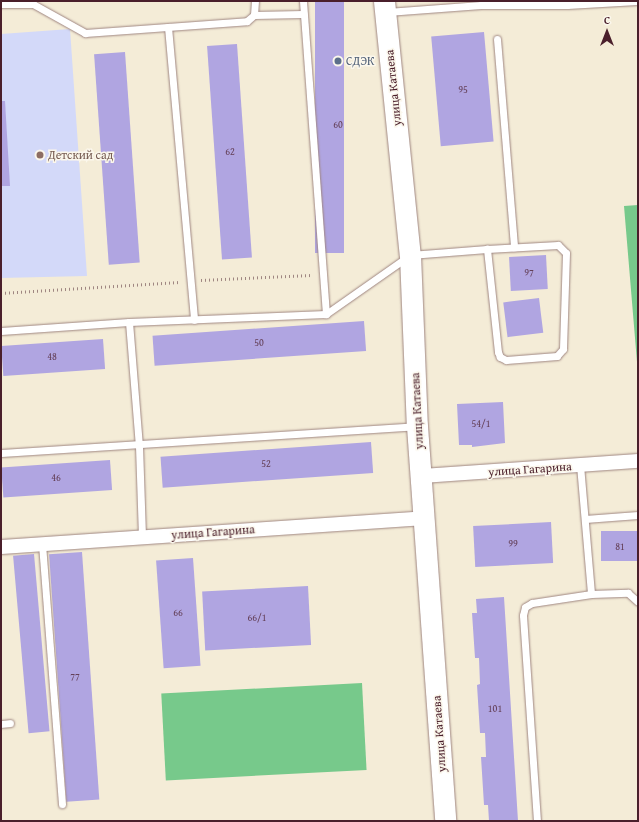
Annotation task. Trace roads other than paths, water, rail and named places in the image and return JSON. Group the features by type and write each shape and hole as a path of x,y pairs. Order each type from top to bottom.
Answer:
{"street":[{"name":"улица Катаева","path":"384,6 410,255 417,426 425,518 445,821"},
{"name":"улица Гагарина","path":"422,476 638,461"},
{"name":"улица Гагарина","path":"1,547 425,518"}],"lane":[{"path":"254,15 255,1"},
{"path":"303,1 326,314"},
{"path":"384,6 481,3 568,5 637,1"},
{"path":"1,4 33,4 85,33 247,21 254,15 303,14"},
{"path":"168,27 194,320"},
{"path":"497,39 514,247"},
{"path":"1,331 129,322 326,314 410,255 487,249 514,247 558,245 564,249 563,348 557,356 506,360 500,357 498,352 487,249"},
{"path":"129,322 139,446 142,537"},
{"path":"1,453 139,446 417,426"},
{"path":"580,465 591,594"},
{"path":"585,519 638,515"},
{"path":"42,544 62,804"},
{"path":"537,821 523,615 525,607 532,603 591,594 628,593 638,602"},
{"path":"1,724 10,723"}],"place":[{"name":"СДЭК","path":"338,61"},
{"name":"Детский сад","path":"40,155"}]}
